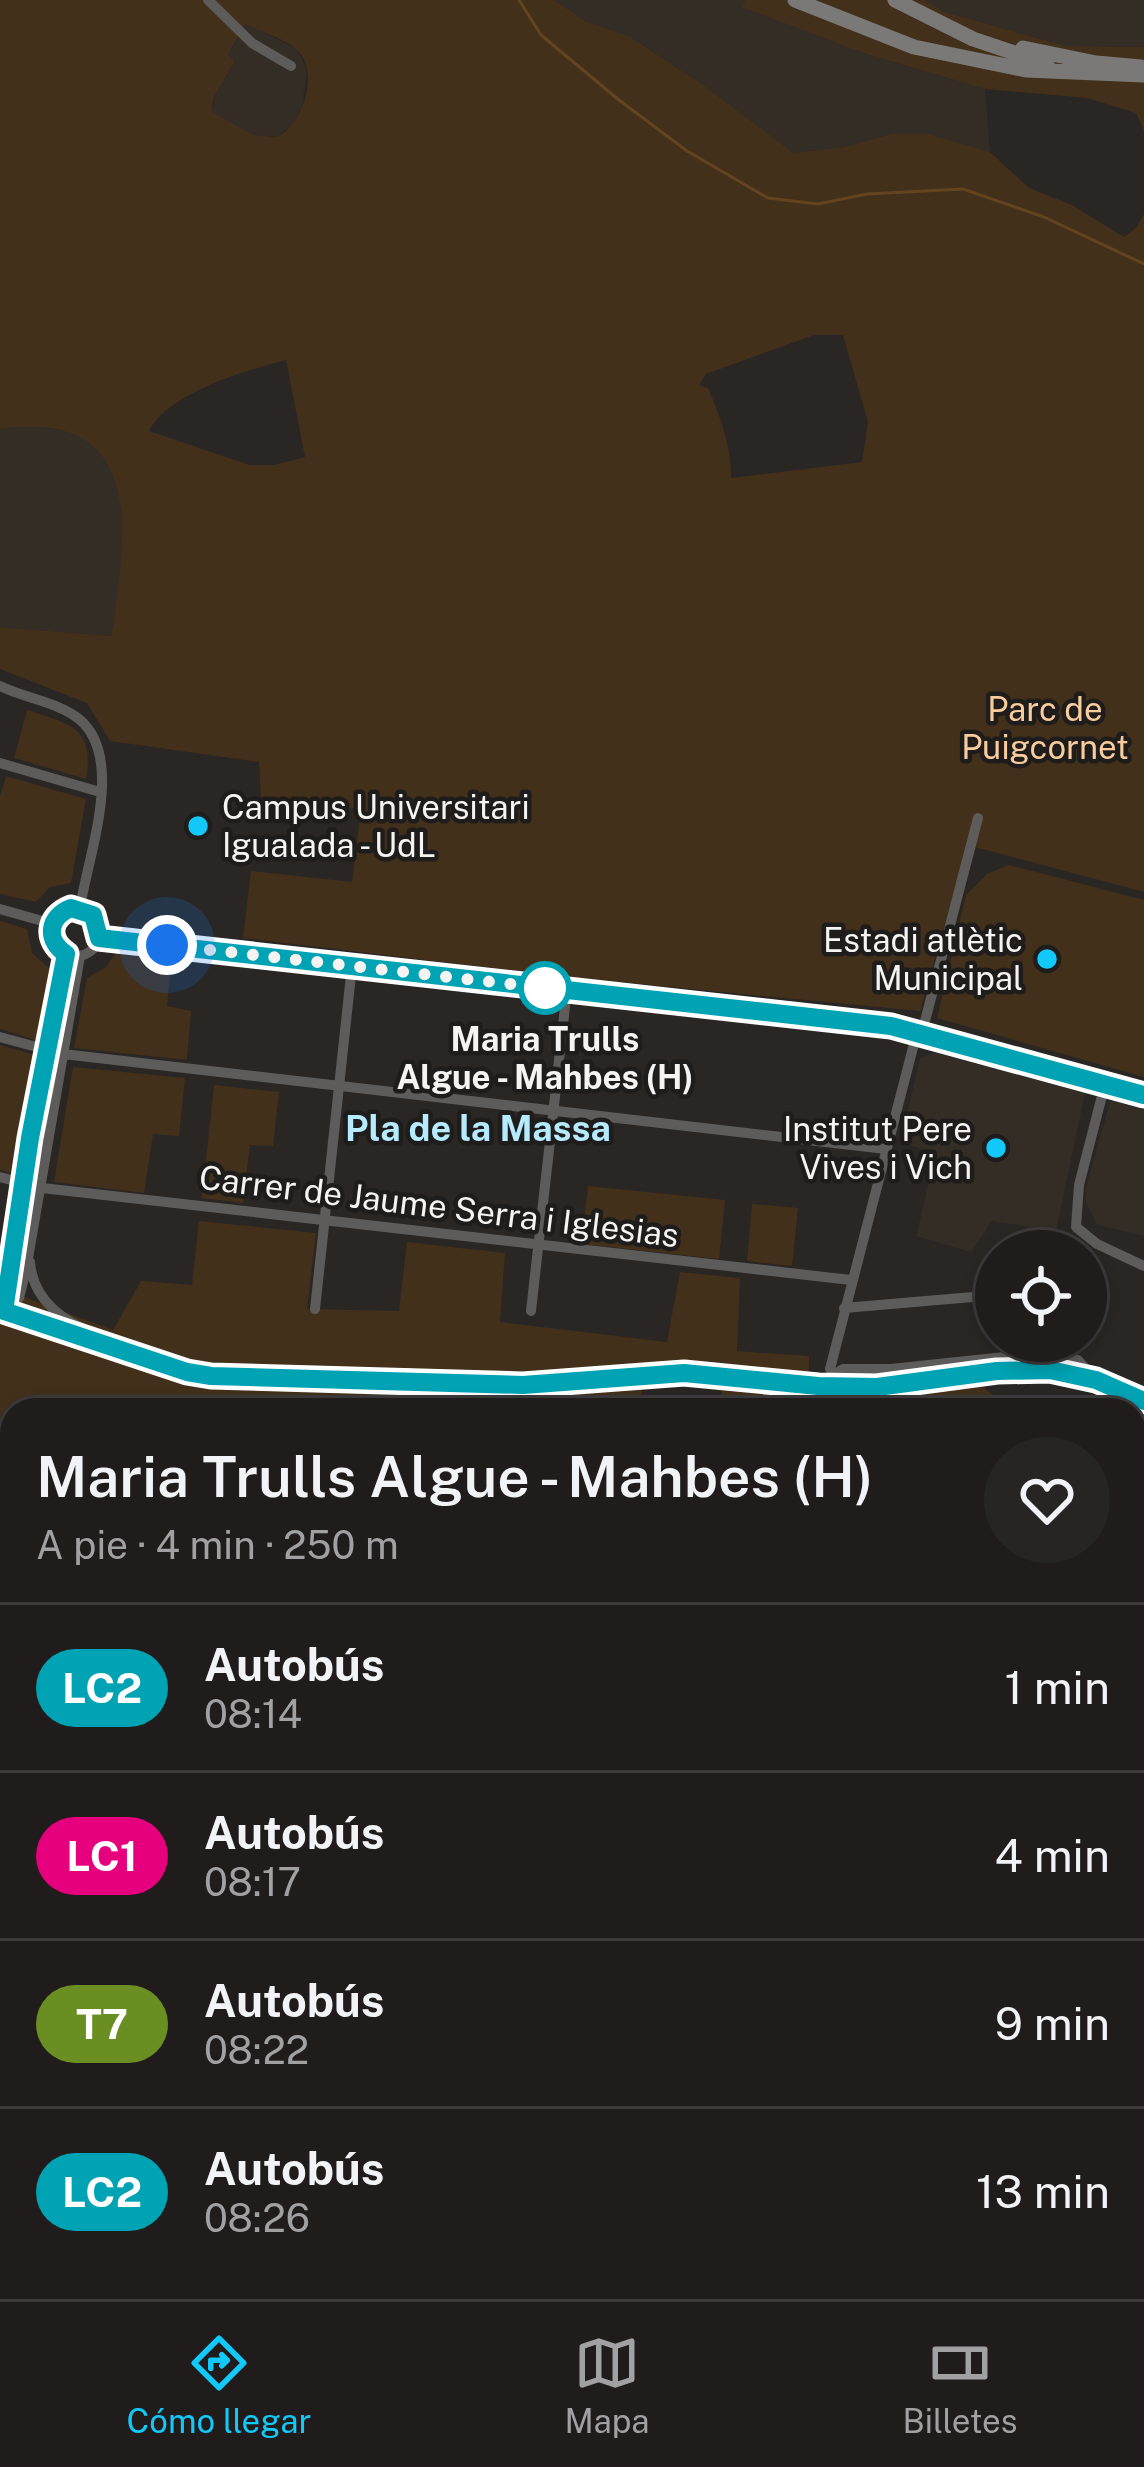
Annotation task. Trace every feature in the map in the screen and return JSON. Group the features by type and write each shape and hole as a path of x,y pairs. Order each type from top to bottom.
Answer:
{"street":[{"path":"208,0 253,44 291,65"},
{"path":"795,0 914,47 1026,70 1140,72"},
{"path":"895,0 943,24 1053,55 1140,72"},
{"path":"0,686 75,715 95,736 103,760 80,908"},
{"path":"0,763 100,792"},
{"path":"834,1377 851,1280 978,818"},
{"path":"80,908 96,919 99,938 92,950 80,956 66,954 53,942 52,924 63,911 80,908"},
{"path":"0,909 52,924"},
{"path":"99,938 917,1032 1144,1095"},
{"path":"2,1311 45,1050 66,954"},
{"path":"2,1311 19,1298 29,1253 80,956"},
{"path":"315,1309 352,966"},
{"path":"531,1311 567,989"},
{"path":"0,1037 63,1054 886,1149"},
{"path":"1105,1084 1079,1184 1076,1227 1097,1244 1144,1266"},
{"name":"Carrer de Jaume Serra i Iglesias","path":"0,1177 42,1188 851,1280"},
{"path":"0,1260 10,1250"},
{"path":"29,1253 31,1275 40,1294 72,1325 234,1377"},
{"path":"844,1308 975,1297"},
{"path":"2,1311 187,1372 234,1377 523,1385 684,1373 818,1386 834,1377 877,1387 1069,1365 1135,1398"}],"shaded area":[{"path":"554,0 745,0 743,6 863,53 985,89 990,152 929,134 891,134 844,147 794,153 629,36 587,22"},
{"path":"925,0 1144,0 1144,47 1066,46 945,12"},
{"path":"245,23 297,49 307,69 302,107 293,125 276,137 254,135 211,112 235,61 228,56"},
{"path":"30,425 76,433 101,452 119,484 125,550 111,636 0,627 0,429"},
{"name":"Institut Pere Vives i Vich","path":"934,1052 1085,1093 1056,1230 992,1221 986,1230 975,1230 971,1252 916,1236 936,1154 900,1142 920,1059"},
{"path":"1119,1097 1144,1104 1144,1236 1097,1225 1086,1202 1110,1102"}],"green space":[{"name":"Parc de Puigcornet","path":"0,0 554,0 587,22 629,36 794,153 844,147 891,134 929,134 990,152 1029,188 1072,205 1124,237 1144,214 1144,892 967,845 920,1011 576,978 243,938 251,871 352,882 361,809 261,797 259,762 110,741 87,703 0,669 0,627 111,636 122,521 117,487 104,459 82,438 48,428 0,429","holes":["245,24 298,51 308,72 300,111 276,137 254,135 212,112 213,99 235,61 228,55","814,335 843,335 868,422 862,462 731,478 721,421 708,388 699,385 706,374","286,360 305,457 250,465 149,431 173,405 231,377"]},
{"path":"745,0 925,0 945,12 1066,46 1144,47 1144,131 1136,113 1087,98 985,89 863,53 742,7"},
{"path":"27,710 67,724 83,738 86,779 14,758"},
{"path":"6,776 86,799 71,883 50,887 36,902 0,894 0,796"},
{"name":"Estadi atlètic Municipal","path":"1009,865 1144,900 1144,1077 937,1018 966,895 987,874"},
{"path":"0,921 27,929 32,953 50,969 36,1040 0,1029"},
{"path":"118,950 172,956 167,1006 191,1011 187,1060 74,1048 87,978 106,967"},
{"path":"0,1045 35,1055 13,1174 0,1170"},
{"path":"73,1067 185,1078 179,1136 153,1134 144,1193 54,1182"},
{"path":"214,1085 279,1092 273,1146 250,1145 243,1203 202,1198"},
{"path":"588,1186 725,1200 719,1259 581,1244"},
{"path":"752,1204 798,1208 792,1266 747,1261"},
{"path":"199,1221 316,1233 307,1309 399,1311 407,1242 505,1253 500,1322 667,1342 680,1272 740,1278 737,1351 809,1356 809,1373 963,1370 997,1398 721,1398 722,1385 643,1385 641,1396 630,1398 0,1398 0,1288 113,1330 141,1281 192,1285"}],"waterway":[{"path":"519,0 541,35 619,100 687,151 768,198 818,204 867,194 963,189 1044,217 1144,264"}],"bus line":[{"name":"LC2","path":"1137,1398 1096,1380 1050,1370 997,1371 877,1387 684,1373 523,1385 211,1376 4,1311 10,1250 66,954 53,942 52,928 54,920 71,908 93,915 99,938 891,1026 1144,1095"}],"place":[{"name":"Campus Universitari Igualada - UdL","path":"198,826"},
{"name":"Estadi atlètic Municipal","path":"1047,959"},
{"name":"Maria Trulls Algue - Mahbes (H)","path":"545,988"},
{"name":"Institut Pere Vives i Vich","path":"996,1148"}],"district":[{"name":"Pla de la Massa","path":"478,1128"}],"route":[{"path":"167,945 545,988"}]}
